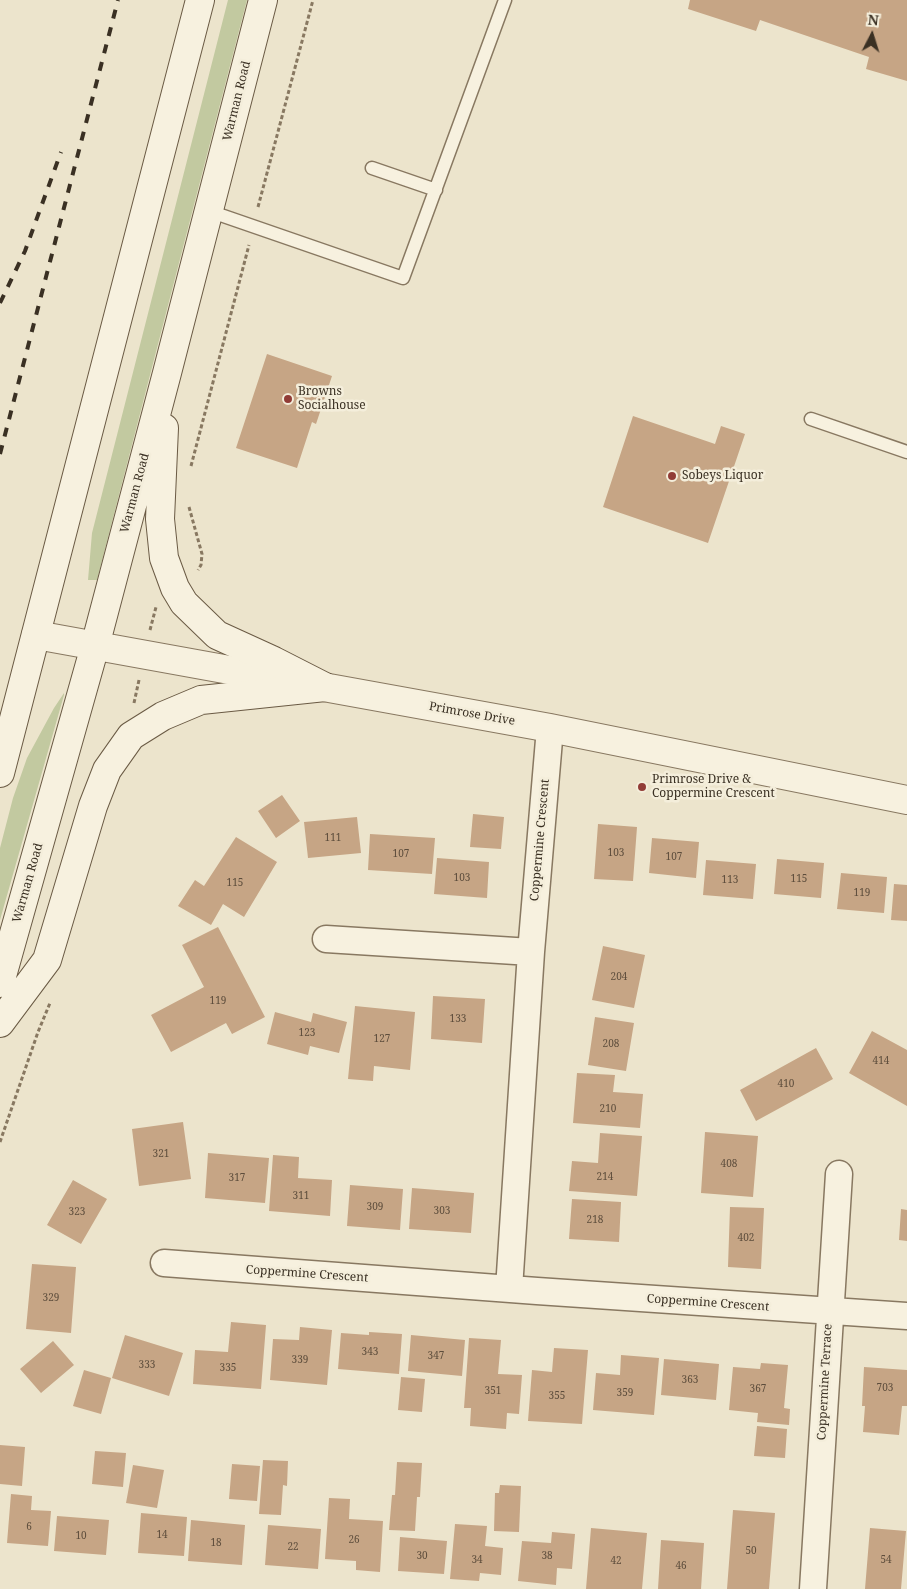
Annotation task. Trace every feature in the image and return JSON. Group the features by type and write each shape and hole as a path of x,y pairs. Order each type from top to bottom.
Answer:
{"main road":[{"path":"0,773 200,0"},
{"name":"Warman Road","path":"0,983 95,646 263,0"},
{"path":"167,373 160,519 164,558 175,588 184,603 217,635 325,687"},
{"name":"Primrose Drive","path":"36,635 550,728 907,800"},
{"path":"0,1023 47,960 93,806 107,770 131,736 163,716 200,700 325,687"}],"street":[{"name":"Coppermine Crescent","path":"509,1289 531,952 550,728"},
{"path":"326,939 531,952"},
{"name":"Coppermine Terrace","path":"812,1589 839,1174"},
{"name":"Coppermine Crescent","path":"164,1263 907,1316"}],"lane":[{"path":"209,211 403,278 505,0"},
{"path":"372,168 436,190"},
{"path":"811,419 907,452"}],"path":[{"path":"190,467 313,0"},
{"path":"175,588 196,573 201,566 202,554 188,504"}],"green space":[{"path":"228,0 247,0 97,580 88,580 92,533"},
{"path":"64,693 0,920 0,848 13,798 27,758"}],"building":[{"path":"690,0 907,0 907,81 866,69 869,57 760,20 756,31 688,9"},
{"name":"Browns Socialhouse","path":"267,354 332,376 316,424 312,422 297,468 236,448"},
{"name":"Sobeys Liquor","path":"633,416 715,444 721,426 745,434 708,543 603,507"},
{"path":"282,795 300,821 276,838 258,811"},
{"path":"473,814 504,817 501,849 470,847"},
{"path":"357,817 361,853 308,858 304,822"},
{"path":"598,824 637,827 633,881 594,879"},
{"path":"370,834 435,838 432,874 368,870"},
{"path":"236,837 277,862 244,917 223,904 211,925 178,906 195,880 204,886"},
{"path":"652,838 699,842 696,878 649,873"},
{"path":"437,858 489,862 487,898 434,894"},
{"path":"777,859 824,863 821,898 774,894"},
{"path":"706,860 756,864 753,899 703,895"},
{"path":"841,873 887,877 884,913 837,909"},
{"path":"894,884 907,885 907,921 891,920"},
{"path":"218,927 265,1017 232,1034 226,1023 171,1052 151,1015 204,987 182,945"},
{"path":"603,946 645,955 634,1008 592,1000"},
{"path":"433,996 485,999 482,1043 431,1039"},
{"path":"355,1006 415,1012 410,1070 374,1066 373,1081 348,1079"},
{"path":"275,1012 311,1022 313,1013 347,1022 339,1053 310,1046 308,1055 267,1044"},
{"path":"595,1017 634,1023 626,1071 588,1065"},
{"path":"872,1031 907,1050 907,1106 849,1073"},
{"path":"816,1048 833,1079 756,1121 740,1090"},
{"path":"577,1073 615,1075 613,1092 643,1094 640,1128 573,1123"},
{"path":"183,1122 191,1179 139,1186 132,1129"},
{"path":"705,1132 758,1136 753,1197 701,1193"},
{"path":"600,1133 642,1136 637,1196 569,1191 572,1161 598,1163"},
{"path":"208,1153 269,1158 265,1203 205,1198"},
{"path":"273,1155 299,1157 298,1178 332,1180 330,1216 269,1211"},
{"path":"73,1180 107,1199 81,1244 47,1225"},
{"path":"350,1185 403,1189 400,1230 347,1226"},
{"path":"412,1188 474,1193 471,1233 409,1229"},
{"path":"572,1199 621,1202 619,1242 569,1239"},
{"path":"730,1207 764,1208 761,1269 728,1267"},
{"path":"901,1209 907,1210 907,1241 899,1240"},
{"path":"32,1264 76,1267 71,1333 26,1329"},
{"path":"231,1322 266,1325 261,1389 193,1384 195,1350 228,1352"},
{"path":"300,1327 332,1330 327,1385 270,1380 273,1339 299,1340"},
{"path":"369,1332 402,1334 399,1374 338,1369 341,1333 369,1335"},
{"path":"125,1335 183,1353 169,1396 112,1378"},
{"path":"411,1335 465,1340 462,1376 408,1371"},
{"path":"469,1338 501,1340 498,1374 522,1375 519,1414 507,1413 506,1429 470,1426 471,1408 464,1408"},
{"path":"53,1341 74,1365 41,1393 20,1369"},
{"path":"554,1348 588,1350 582,1424 528,1421 532,1370 552,1372"},
{"path":"621,1355 659,1358 654,1415 593,1410 596,1373 620,1375"},
{"path":"664,1359 719,1364 716,1400 661,1395"},
{"path":"761,1363 788,1365 784,1408 790,1409 789,1425 757,1422 758,1413 729,1410 733,1367 760,1369"},
{"path":"864,1367 907,1370 907,1406 902,1406 899,1435 863,1432 865,1406 862,1406"},
{"path":"84,1370 111,1378 101,1414 73,1406"},
{"path":"401,1377 425,1379 422,1412 398,1410"},
{"path":"757,1426 787,1429 785,1458 754,1456"},
{"path":"0,1445 25,1447 22,1486 0,1484"},
{"path":"95,1451 126,1453 123,1487 92,1484"},
{"path":"263,1460 288,1461 287,1486 283,1485 281,1515 259,1514"},
{"path":"397,1462 422,1463 415,1531 389,1530 392,1495 395,1495"},
{"path":"232,1464 260,1466 257,1501 229,1499"},
{"path":"133,1465 164,1470 157,1508 126,1503"},
{"path":"500,1485 521,1486 519,1532 494,1531 495,1493 499,1493"},
{"path":"11,1494 32,1496 31,1510 51,1511 48,1546 7,1543"},
{"path":"329,1498 350,1499 349,1519 383,1521 380,1572 356,1570 356,1561 325,1559"},
{"path":"733,1510 775,1513 769,1589 727,1589"},
{"path":"141,1513 187,1517 184,1556 138,1553"},
{"path":"57,1516 109,1520 106,1555 54,1551"},
{"path":"191,1520 245,1525 242,1565 188,1561"},
{"path":"455,1524 487,1526 485,1546 503,1548 501,1575 480,1573 479,1581 450,1579"},
{"path":"268,1525 321,1529 318,1569 265,1565"},
{"path":"591,1528 647,1533 642,1589 586,1589"},
{"path":"870,1528 906,1531 901,1589 865,1589"},
{"path":"552,1532 575,1534 572,1569 557,1568 556,1585 518,1581 522,1541 551,1543"},
{"path":"400,1537 447,1541 444,1574 398,1571"},
{"path":"661,1540 704,1543 701,1589 658,1589"}],"railway":[{"path":"0,454 118,0"},
{"path":"0,303 25,251 61,152"}],"place":[{"name":"Browns Socialhouse","path":"288,399"},
{"name":"Sobeys Liquor","path":"672,476"},
{"name":"Primrose Drive & Coppermine Crescent","path":"642,787"}]}
